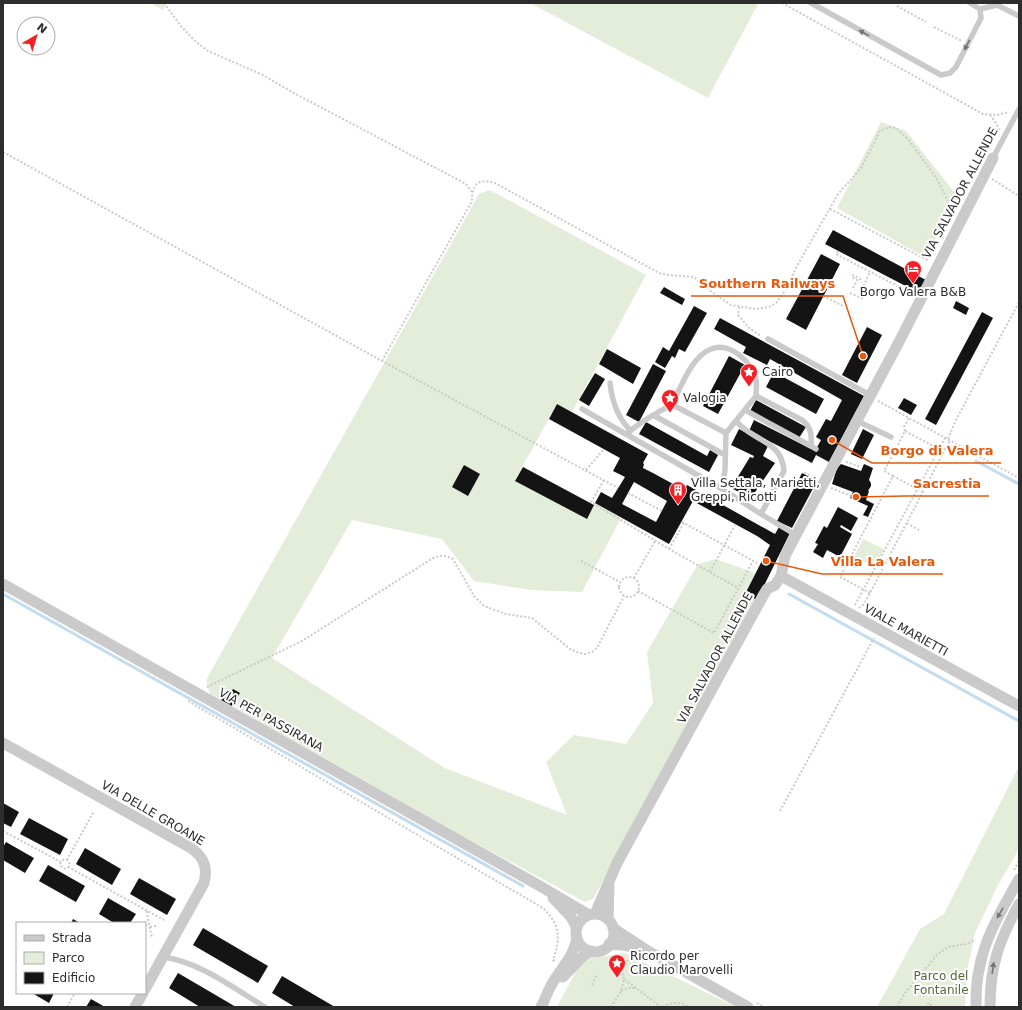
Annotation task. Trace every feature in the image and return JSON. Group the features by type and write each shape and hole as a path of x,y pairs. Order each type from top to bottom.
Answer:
{"street":[{"name":"VIA SALVADOR ALLENDE","path":"592,914 610,880 616,864 764,594 767,589 775,584 781,576 785,556 857,421 993,158"},
{"name":"VIALE MARIETTI","path":"781,576 1019,706"},
{"name":"VIA PER PASSIRANA","path":"3,584 592,914"},
{"name":"VIA DELLE GROANE","path":"3,743 191,848 201,857 205,864 206,870 204,883 146,987"},
{"name":"VIA PER PASSIRANA","path":"527,878 558,902 571,917 577,933"},
{"path":"976,1007 976,988 986,943 993,926 1019,879"},
{"name":"VIA SALVADOR ALLENDE","path":"610,880 610,924"},
{"path":"990,1007 990,993 994,961 1006,929 1019,904"},
{"path":"541,1007 554,979 575,948 581,920 592,914 599,914 610,924 648,951 748,1007"},
{"path":"547,995 584,955 592,951 601,950 609,944 613,934 610,924"},
{"path":"577,933 583,947 592,951"},
{"path":"609,944 623,945 648,951"},
{"path":"135,1007 142,994"}],"lane":[{"path":"811,3 941,74 954,70 981,18 980,9"},
{"path":"970,3 980,9 997,5 1019,16"},
{"name":"VIA SALVADOR ALLENDE","path":"993,158 1019,109"},
{"path":"768,340 870,396"},
{"path":"629,432 671,404 688,369 704,354 711,349 719,347 735,353 747,362 752,369 757,381 756,396 726,433 724,455 725,470 722,489"},
{"path":"610,383 612,397 618,414 629,432"},
{"path":"756,396 802,420 810,429 812,437 811,446"},
{"path":"671,404 726,433"},
{"path":"582,409 629,432 796,535"},
{"path":"745,410 816,449"},
{"path":"653,415 724,455"},
{"path":"736,421 745,429 771,446 779,453 784,463 784,471 761,514"},
{"path":"857,421 890,437"},
{"path":"163,957 174,958 199,968 265,1007"}],"path":[{"path":"164,3 180,26 208,51 264,75 292,92 466,184 472,192"},
{"path":"782,3 983,114 990,116 1013,111"},
{"path":"897,6 926,22"},
{"path":"934,27 967,44"},
{"path":"990,116 996,123 1002,140"},
{"path":"382,361 472,200 472,192 476,184 486,180 496,183 659,273 694,277 725,302 739,307 756,309 769,307 776,303 785,291 838,194 861,168 880,131 888,127 896,128 908,139 937,179 952,209 960,220"},
{"path":"3,152 382,361 618,488"},
{"path":"988,176 1019,196"},
{"path":"830,208 937,265"},
{"path":"840,251 836,254 905,290 905,286"},
{"path":"848,260 849,256"},
{"path":"850,293 863,299 868,289 863,287 871,268"},
{"path":"878,276 881,273 881,278"},
{"path":"853,288 857,280 852,277 853,275 860,279 859,282"},
{"path":"893,284 895,280"},
{"path":"823,296 843,306"},
{"path":"856,610 862,606 870,593 923,492 956,420 1019,302"},
{"path":"739,307 738,315 749,328 768,340"},
{"path":"870,396 1019,478"},
{"path":"909,418 904,427 905,431 884,471 923,492"},
{"path":"905,431 939,449"},
{"path":"852,610 939,449 948,439"},
{"path":"586,470 604,449"},
{"path":"837,459 861,468"},
{"path":"870,593 840,577 893,476"},
{"path":"604,480 591,502 655,541 738,588"},
{"path":"830,488 851,496"},
{"path":"628,493 662,511"},
{"path":"669,549 683,522 757,563"},
{"path":"907,523 919,530"},
{"path":"710,572 735,525"},
{"path":"634,578 655,541"},
{"path":"195,692 302,641 440,555 453,559 474,596 484,606 506,614 532,618 570,649 579,653 586,654 597,648 624,596"},
{"path":"582,561 620,582"},
{"path":"638,591 714,632 753,561"},
{"path":"620,582 625,578 631,577 638,582 638,591 634,596 624,596"},
{"path":"620,582 620,591 624,596"},
{"path":"780,811 873,640"},
{"path":"186,700 543,908 552,917 556,926 558,937 556,953 553,960 564,966"},
{"path":"68,866 69,863 67,860 94,811"},
{"path":"3,831 60,862 60,865 63,868 68,866 164,920"},
{"path":"60,862 64,859 67,860"},
{"path":"147,911 152,938"},
{"path":"146,926 156,926"},
{"path":"897,1007 905,993 937,955 948,947 966,944 976,940"},
{"path":"637,958 627,960 620,968 624,979 662,1007 673,1003 685,1004 688,1007"},
{"path":"592,985 596,976"},
{"path":"611,1007 621,991 624,979"},
{"path":"621,991 629,988 636,988"},
{"path":"67,1007 74,994"},
{"path":"924,1007 929,1003 931,1005 930,1007"}],"green space":[{"path":"150,3 167,3 163,10"},
{"path":"530,3 756,3 758,4 708,98"},
{"path":"881,122 906,131 958,197 925,257 837,208"},
{"path":"490,190 646,275 572,412 557,404 515,480 586,519 595,503 621,518 582,592 531,590 474,581 442,539 352,520 272,658 445,768 567,815 546,762 574,735 626,744 653,703 647,652 698,564 716,559 755,573 745,593 757,600 593,899 585,902 455,832 232,706 239,693 233,689 231,692 227,690 221,700 210,694 206,680 479,194"},
{"path":"863,539 884,549 874,567 854,557"},
{"name":"Parco del Fontanile","path":"1019,766 1019,849 997,887 975,933 966,976 965,1007 877,1007 920,929 944,914"},
{"path":"625,953 736,1007 557,1007 582,960"}],"building":[{"path":"833,230 926,280 919,293 825,244"},
{"path":"821,254 840,264 806,330 786,319"},
{"path":"664,287 685,299 682,305 660,293"},
{"path":"956,301 969,308 966,315 953,308"},
{"path":"694,306 707,313 685,352 679,349 675,358 672,356 665,368 655,362 663,347 669,351"},
{"path":"982,312 993,318 936,425 925,419"},
{"path":"720,318 864,396 829,462 816,455 812,463 749,431 754,420 815,451 821,440 816,437 826,419 831,421 842,400 770,359 767,365 743,353 746,347 714,329"},
{"path":"867,327 882,335 857,383 842,375"},
{"path":"607,349 641,368 633,384 599,364"},
{"path":"729,356 745,365 718,414 703,406"},
{"path":"653,364 666,371 639,422 626,415"},
{"path":"774,372 824,399 816,414 766,387"},
{"path":"595,373 605,379 589,406 579,400"},
{"path":"904,398 917,405 911,415 898,408"},
{"path":"756,400 806,427 799,438 750,411"},
{"path":"557,404 648,454 643,463 643,468 684,490 687,485 775,534 779,527 790,533 757,600 745,594 770,545 757,536 693,501 669,544 595,503 601,492 612,498 625,477 613,471 620,458 549,419","holes":["634,482 667,501 656,522 622,504"]},
{"path":"646,422 707,456 710,450 718,455 709,472 639,434"},
{"path":"739,429 765,443 768,446 763,456 775,463 751,498 731,488 750,457 753,458 754,456 731,445"},
{"path":"863,429 874,435 862,459 851,454"},
{"path":"841,464 861,471 864,464 873,468 869,480 871,486 866,500 874,504 868,517 863,515 868,506 850,498 853,492 832,484 837,468"},
{"path":"464,465 480,474 468,496 452,487"},
{"path":"523,467 594,505 587,519 515,481"},
{"path":"802,473 817,481 792,528 777,521"},
{"path":"838,507 858,518 851,531 841,525 840,527 852,534 840,557 827,550 823,558 813,552 818,544 815,543 824,526 827,528"},
{"path":"233,689 240,693 232,706 221,700 227,690 231,692"},
{"path":"3,803 19,812 11,827 3,823"},
{"path":"29,818 68,839 60,855 20,834"},
{"path":"6,842 34,858 25,873 3,860 3,847"},
{"path":"85,848 121,869 112,885 76,864"},
{"path":"48,865 85,886 76,902 39,881"},
{"path":"139,878 176,899 167,915 130,894"},
{"path":"108,898 136,914 131,922 112,922 99,914"},
{"path":"73,919 78,922 72,922"},
{"path":"203,928 268,966 258,983 193,945"},
{"path":"178,973 236,1007 200,1007 169,988"},
{"path":"282,976 335,1007 295,1007 272,993"},
{"path":"34,994 54,994 49,1003"},
{"path":"91,999 105,1007 86,1007"}],"waterway":[{"path":"976,461 1019,484"},
{"path":"3,594 523,886"},
{"path":"789,594 1019,721"}],"place":[{"name":"Borgo Valera B&B","path":"913,284"},
{"name":"Southern Railways","path":"863,356"},
{"name":"Cairo","path":"749,387"},
{"name":"Valogia","path":"670,413"},
{"name":"Borgo di Valera","path":"832,440"},
{"name":"Sacrestia","path":"856,497"},
{"name":"Villa Settala, Marietti, Greppi, Ricotti","path":"678,505"},
{"name":"Villa La Valera","path":"766,561"},
{"name":"Ricordo per Claudio Marovelli","path":"617,978"}]}
